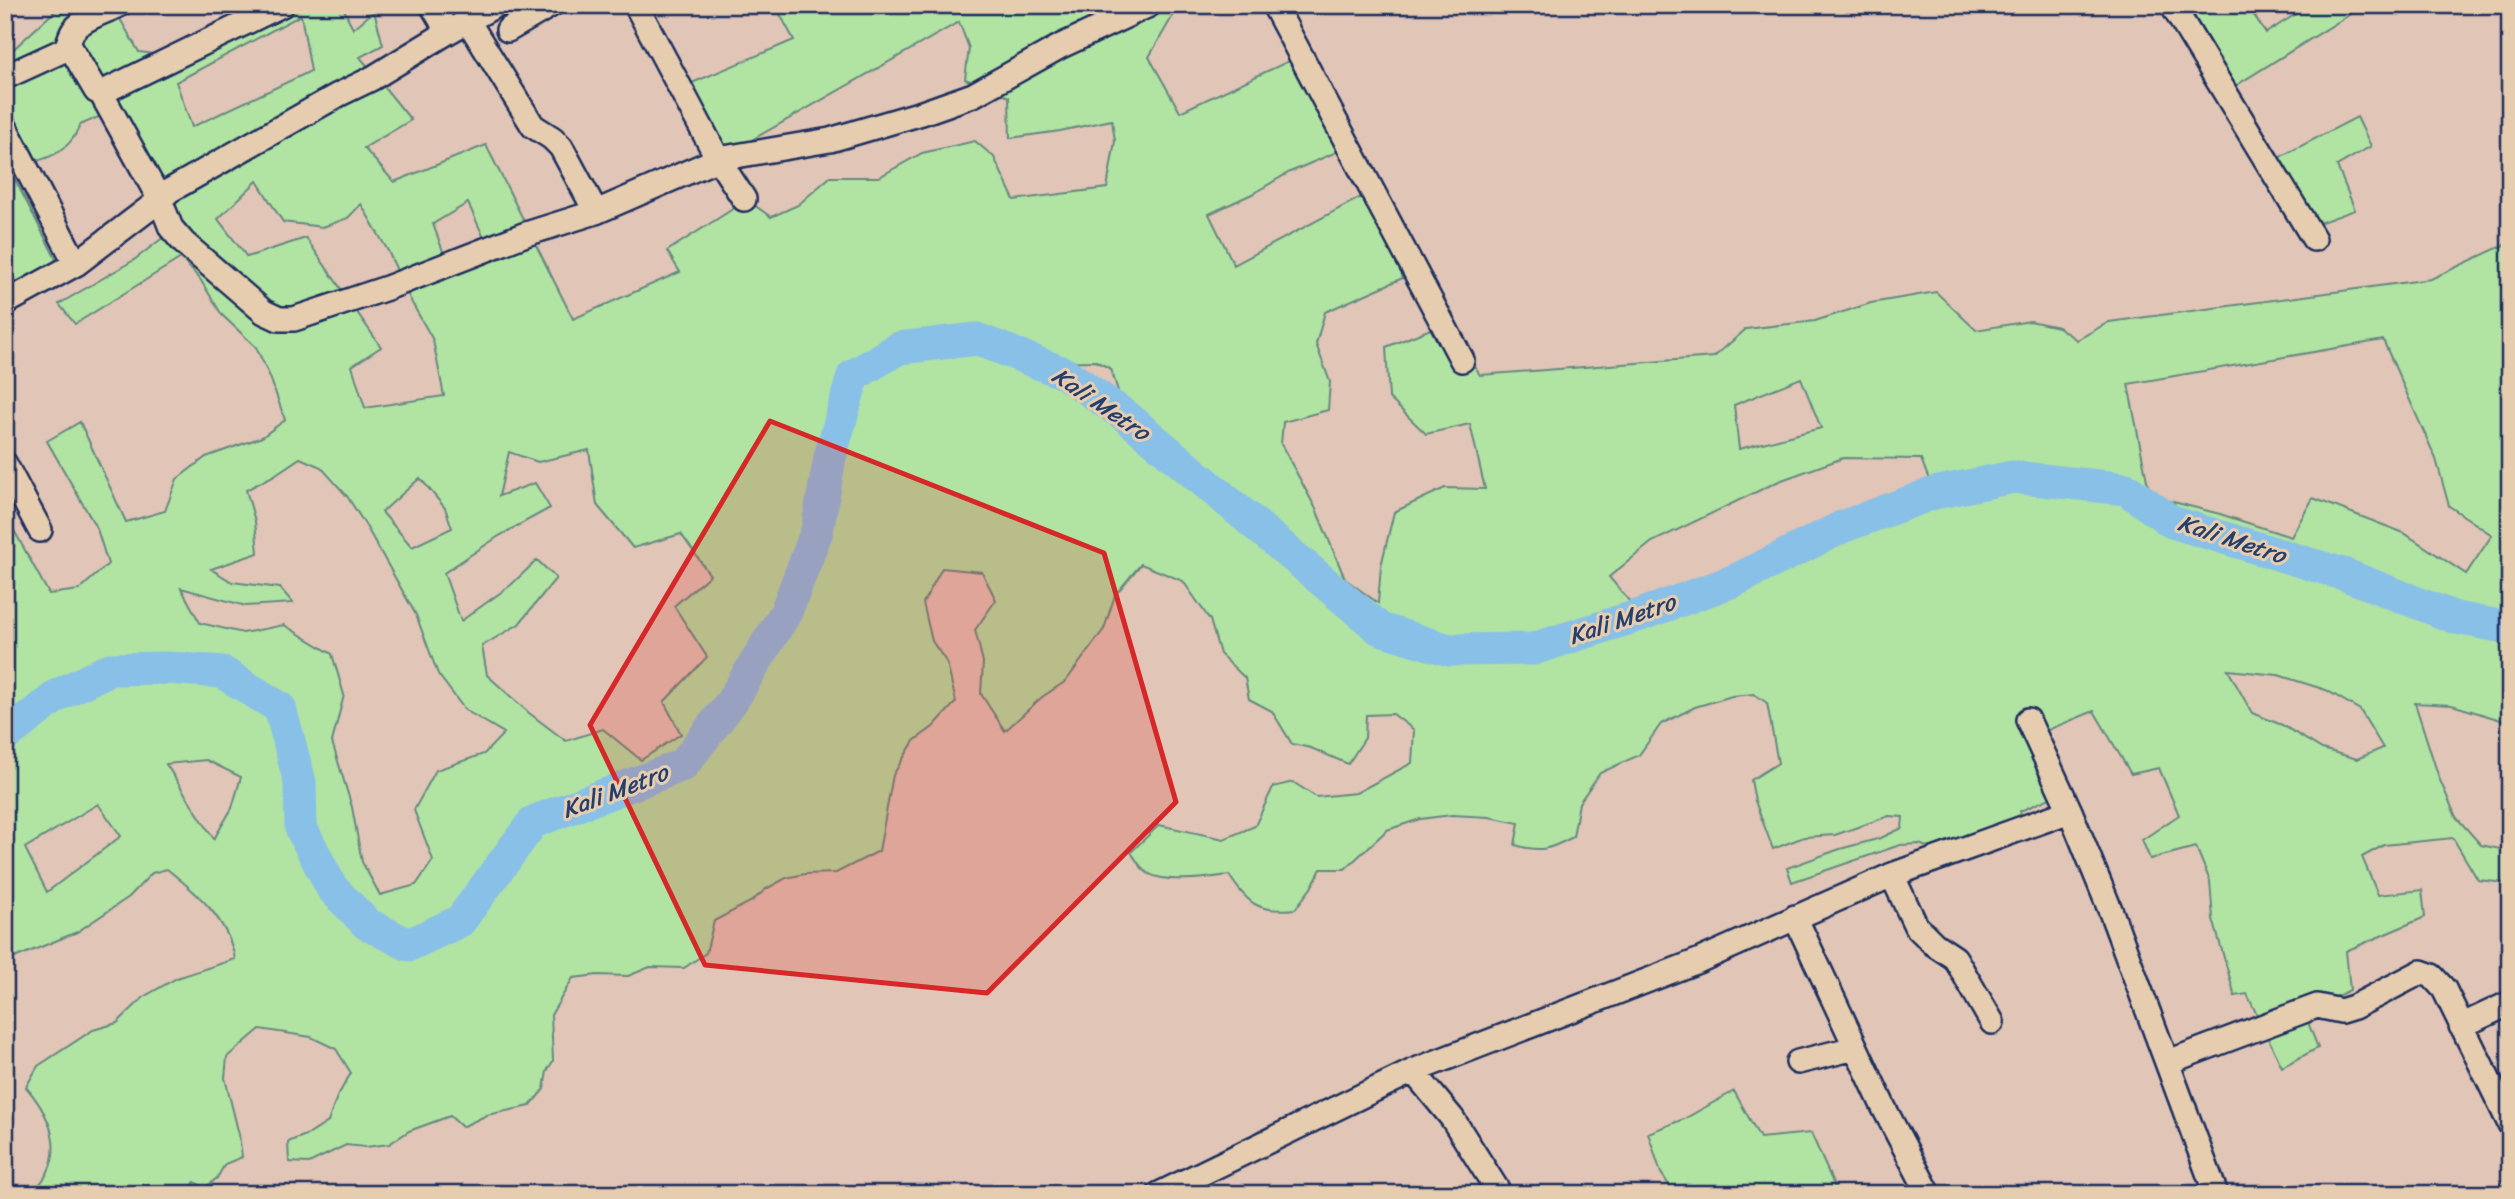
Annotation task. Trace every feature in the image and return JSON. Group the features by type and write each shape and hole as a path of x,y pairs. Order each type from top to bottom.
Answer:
{"street":[{"path":"5,77 64,50 69,45 71,33 79,25 119,5"},
{"path":"101,93 282,5"},
{"path":"432,5 458,26 533,126 552,138 561,148 596,212"},
{"path":"5,303 76,264 169,191 371,79 496,5"},
{"path":"508,30 551,5"},
{"path":"636,5 718,159 744,199"},
{"path":"69,45 96,91 101,93 160,200 171,228 184,243 264,312 279,318 294,319 526,234 596,212 718,159 830,140 973,95 1061,46 1149,5"},
{"path":"1274,5 1462,360"},
{"path":"2172,5 2314,239"},
{"path":"5,127 76,264"},
{"path":"5,464 40,530"},
{"path":"2028,720 2070,811 2168,1062 2197,1149 2216,1194"},
{"path":"1159,1194 1413,1071 1698,961 1892,874 2070,811"},
{"path":"1892,874 1916,926 1934,944 1955,958 1992,1022"},
{"path":"1795,917 1884,1108 1929,1194"},
{"path":"2168,1062 2317,1006 2341,1011 2354,1007 2421,972 2432,975 2444,989 2510,1124"},
{"path":"2461,1026 2510,1003"},
{"path":"1798,1062 1856,1048"},
{"path":"1413,1071 1434,1093 1464,1135 1500,1194"}],"highlighted area":[{"path":"770,421 1104,553 1176,802 987,993 705,965 590,725"}],"green space":[{"path":"57,5 112,5 139,52 171,56 256,5 342,5 353,29 374,11 383,45 360,57 411,120 364,148 394,182 486,145 573,319 680,272 667,251 747,200 771,217 798,205 830,177 879,177 922,153 975,141 994,157 1014,200 1107,188 1115,141 1112,120 1010,138 1009,97 965,79 969,48 959,22 718,159 687,85 794,40 775,5 1179,5 1149,57 1180,112 1304,54 1353,145 1290,172 1209,214 1234,265 1372,191 1421,270 1325,312 1316,344 1330,382 1328,410 1283,422 1281,444 1316,509 1345,579 1378,603 1381,566 1394,512 1445,488 1485,489 1470,424 1426,434 1389,398 1386,347 1448,322 1480,375 1714,357 1746,329 1815,321 1871,303 1936,292 1976,330 2030,321 2058,327 2077,340 2109,322 2431,279 2510,242 2510,720 2501,720 2452,705 2415,703 2439,778 2456,817 2481,845 2510,851 2510,881 2506,883 2478,880 2453,838 2384,845 2362,857 2378,895 2422,890 2425,917 2346,951 2350,990 2304,1012 2318,1048 2282,1067 2247,994 2235,996 2213,919 2210,881 2196,847 2150,859 2142,840 2179,815 2159,768 2131,774 2094,711 2045,731 2069,790 2020,811 2025,826 1935,866 1930,848 1919,844 1900,845 1792,882 1787,868 1881,838 1902,828 1903,817 1889,816 1835,835 1804,837 1773,849 1755,801 1751,780 1778,763 1767,703 1754,694 1732,696 1695,707 1661,724 1639,755 1600,773 1579,803 1573,837 1558,844 1539,849 1515,845 1519,823 1489,817 1452,815 1420,819 1387,830 1345,869 1321,869 1295,909 1273,910 1249,900 1229,875 1210,878 1162,878 1145,871 1131,852 1159,825 1224,839 1255,826 1273,787 1293,782 1316,797 1356,793 1412,763 1414,730 1393,714 1366,715 1365,738 1348,764 1311,748 1292,744 1272,711 1249,699 1245,678 1220,654 1210,620 1183,581 1141,564 1115,595 1104,629 1066,681 1042,697 1005,731 981,694 983,662 975,630 996,600 982,572 942,568 923,603 932,641 947,663 956,702 933,727 914,741 893,775 879,851 836,873 786,878 766,889 752,901 714,921 706,953 684,968 650,967 628,976 573,978 551,1015 553,1061 547,1071 544,1089 530,1106 487,1115 462,1127 450,1116 409,1131 389,1144 366,1147 346,1145 309,1163 289,1162 288,1142 311,1133 328,1122 337,1097 351,1073 336,1049 311,1037 260,1029 227,1057 225,1078 242,1157 225,1164 217,1178 205,1188 195,1182 185,1194 30,1194 42,1181 53,1155 50,1127 26,1087 38,1066 93,1030 117,1023 145,996 177,978 235,959 226,931 210,908 167,869 152,873 129,897 77,932 12,959 5,951 5,514 49,594 79,590 108,564 97,529 47,441 80,422 126,522 165,511 177,479 206,457 262,437 285,420 256,347 222,315 200,279 181,258 75,324 59,304 134,260 169,233 110,112 80,125 68,144 51,156 9,168 56,259 41,278 10,289 5,280 5,57 57,9","holes":["301,15 311,71 192,127 176,82","257,181 283,222 323,227 348,218 361,204 433,340 444,396 365,408 352,366 381,347 306,238 247,257 218,219","468,203 492,255 451,273 433,224","2383,340 2436,459 2449,506 2492,535 2466,574 2404,533 2313,498 2291,537 2220,514 2150,496 2128,384","1096,361 1111,369 1126,416 1066,374 1036,362","1801,378 1821,428 1739,449 1734,405","589,450 597,505 633,548 681,534 710,575 674,606 707,657 664,702 681,734 641,760 603,729 566,741 529,713 487,675 482,646 519,624 556,578 537,560 511,585 461,621 444,573 499,536 550,508 535,483 499,496 509,452 538,462","300,458 321,467 347,496 366,526 416,615 438,674 465,710 504,733 484,754 436,770 414,810 433,860 416,885 380,895 362,862 352,807 332,742 344,695 332,654 284,625 243,633 200,623 181,588 246,606 293,603 280,588 232,582 211,569 258,553 255,521 246,490","1843,458 1921,459 1934,493 1842,527 1736,580 1641,615 1609,577 1652,542 1779,481","420,478 445,508 452,528 412,547 382,512","2228,670 2278,675 2326,690 2360,710 2383,748 2357,759 2322,749 2282,725 2252,713","206,760 241,777 232,808 214,839 166,764","98,804 121,836 47,892 25,848"]},
{"path":"2188,5 2247,5 2266,33 2310,5 2365,5 2235,86"},
{"path":"2357,117 2371,146 2337,166 2355,210 2305,228 2268,163"},
{"path":"1734,1091 1760,1138 1811,1133 1838,1194 1675,1194 1661,1173 1648,1133 1684,1119"}],"waterway":[{"name":"Kali Metro","path":"5,736 58,695 110,669 168,668 222,672 280,708 300,782 301,828 332,888 367,924 409,945 460,921 533,822 683,765 732,701 786,612 817,531 830,457 853,376 899,348 977,339 1066,374 1127,417 1380,629 1449,650 1533,649 1640,615 1736,580 1842,527 1934,493 2013,477 2126,489 2172,522 2346,575 2456,618 2510,628"}]}
